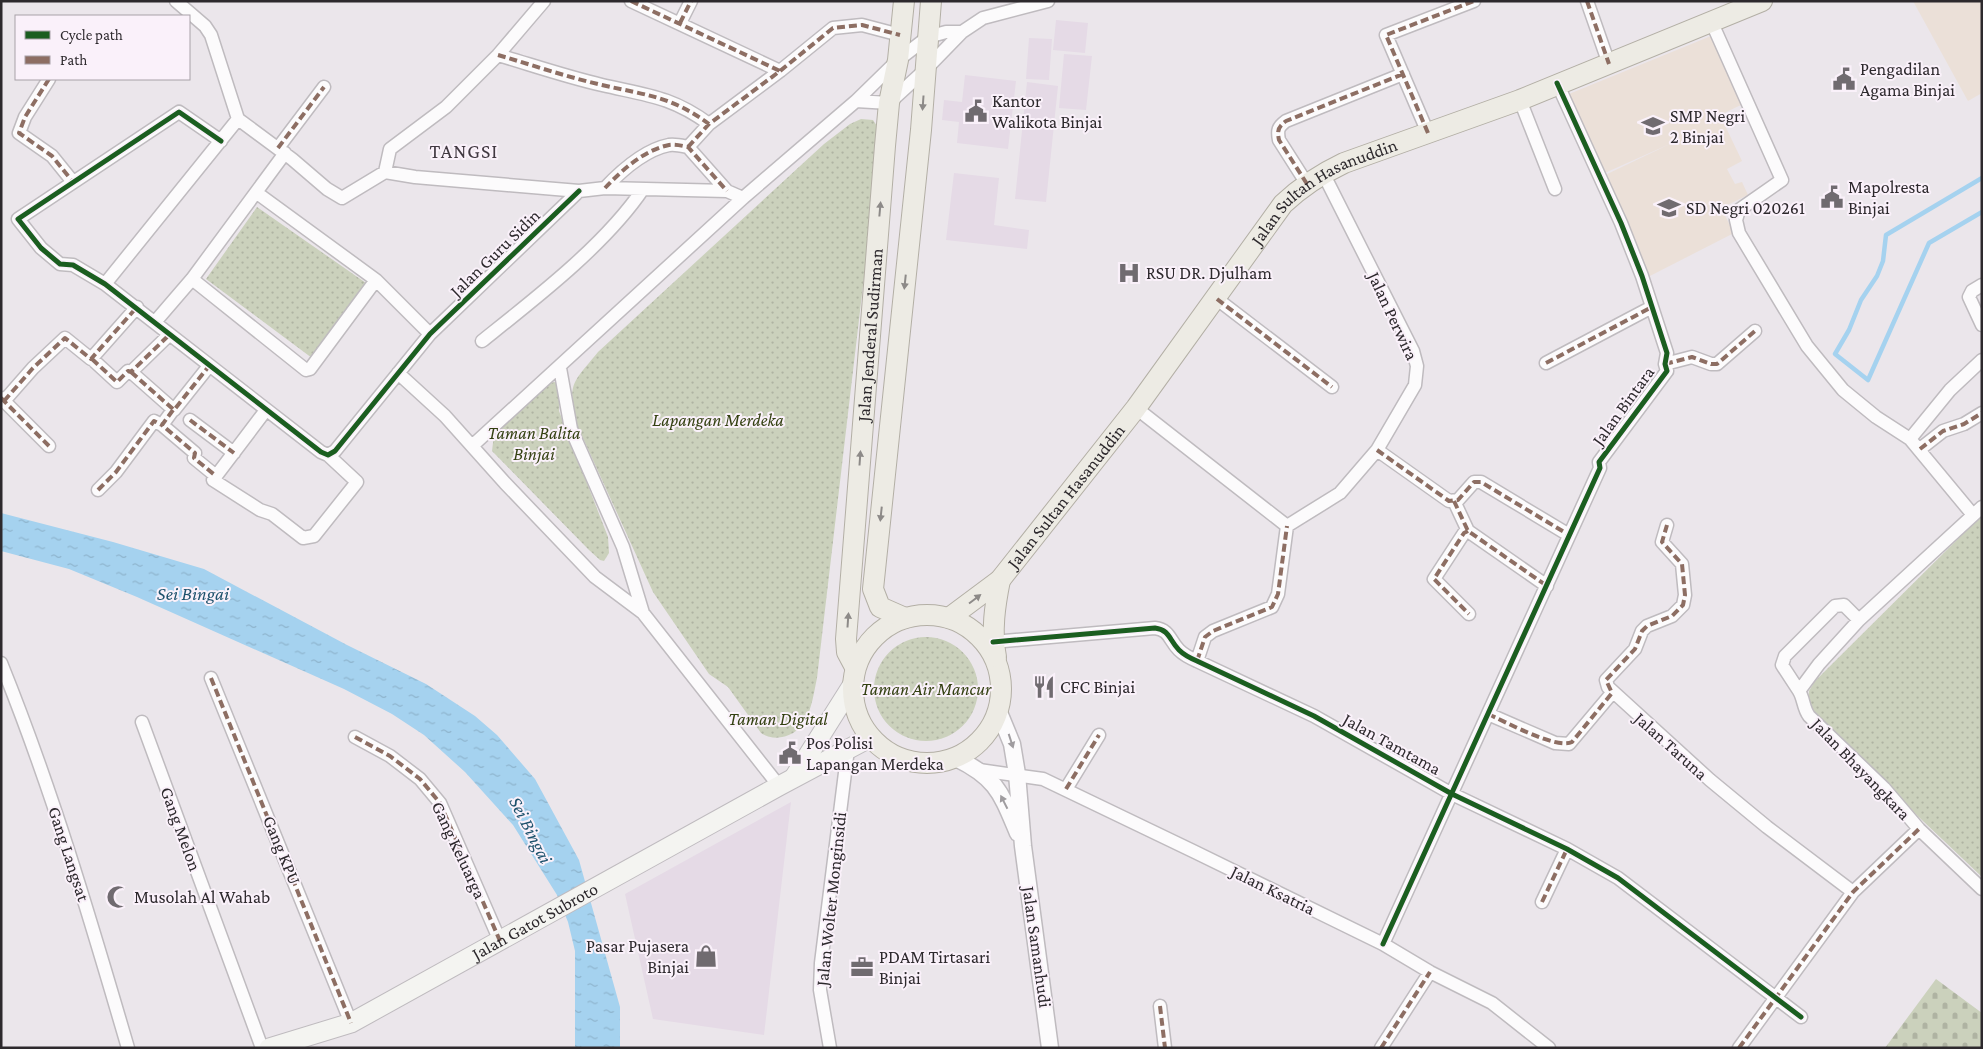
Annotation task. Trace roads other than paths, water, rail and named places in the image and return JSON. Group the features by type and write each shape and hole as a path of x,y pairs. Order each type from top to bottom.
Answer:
{"main road":[{"name":"Jalan Jenderal Sudirman","path":"854,676 847,652 846,639 888,103 898,60 904,1"},
{"name":"Jalan Jenderal Sudirman","path":"905,618 880,606 873,589 908,252 931,1"},
{"name":"Jalan Sultan Hasanuddin","path":"949,618 1000,580 1136,408 1216,300 1283,204 1315,178 1428,133 1520,100 1557,83 1712,23 1762,1"},
{"path":"876,248 908,252"},
{"name":"Jalan Sultan Hasanuddin","path":"999,668 993,642 995,606 1000,580"},
{"path":"933,615 949,618 969,627 985,642 999,668 1002,689 998,710 986,734 977,744 956,758 936,763 909,761 884,750 871,737 857,713 854,676 864,650 880,632 905,618 933,615"},
{"name":"Jalan Gatot Subroto","path":"787,782 854,676"},
{"name":"Jalan Gatot Subroto","path":"269,1048 351,1023 871,737"}],"street":[{"path":"176,1 205,26 211,35 238,119 327,189 342,198 385,172 415,177 579,191 605,188 727,191 743,198"},
{"path":"385,172 390,149 446,107 498,55 544,1"},
{"path":"631,1 780,71"},
{"path":"680,23 692,1"},
{"path":"856,101 888,103 925,70 962,32 983,18 1048,1"},
{"path":"1428,133 1386,35 1474,1"},
{"path":"1587,1 1609,64"},
{"path":"1712,23 1782,180 1739,210 1736,220 1739,233 1807,346 1843,390 1876,417 1910,439 1977,511 1859,620 1819,664 1799,691"},
{"path":"688,147 709,124 780,71 833,28 862,25 900,35"},
{"path":"472,446 560,368 743,198 856,101 898,60 928,37 946,32 962,32"},
{"path":"498,55 601,85 652,94 690,110 709,124"},
{"name":"Jalan Perwira","path":"1288,526 1340,493 1377,450 1415,385 1417,366 1413,351 1315,178 1279,140 1277,132 1286,121 1403,74"},
{"path":"48,80 25,117 19,133 52,156 72,182"},
{"name":"Jalan Bintara","path":"1383,944 1600,468 1599,462 1667,371 1665,364 1667,353 1621,223 1557,83"},
{"path":"155,322 192,279 257,193 281,151 324,87"},
{"path":"1520,100 1555,189"},
{"path":"221,141 179,112 166,123 72,182 18,219 41,248 60,264 73,265 106,284 138,307 169,335 321,452 328,455 357,482 314,536 303,538 272,514 260,510 213,480 266,410"},
{"path":"106,284 238,119"},
{"path":"605,188 621,170 648,153 670,145 688,147 727,191"},
{"path":"482,341 541,294 627,213 643,189"},
{"name":"Jalan Guru Sidin","path":"328,455 335,451 430,334 579,191"},
{"path":"257,193 376,280 430,334"},
{"path":"192,279 306,370 310,369 376,280"},
{"path":"1982,285 1972,291 1969,297 1982,325"},
{"path":"1216,300 1332,387"},
{"path":"92,359 138,307"},
{"path":"1546,363 1652,307"},
{"path":"1665,364 1689,357 1717,364 1754,331"},
{"path":"131,372 169,335"},
{"path":"49,446 3,400 65,338 117,382 128,370 131,372 173,410"},
{"path":"1910,439 1950,390 1982,360"},
{"path":"162,424 209,366"},
{"path":"560,368 571,429 623,546 643,613"},
{"path":"398,373 445,416 595,576 643,613 664,640 787,782"},
{"path":"1136,408 1288,526 1278,594 1272,606 1213,631 1205,637 1196,661"},
{"path":"1920,449 1943,431 1964,424 1982,413"},
{"path":"190,420 234,452"},
{"path":"98,490 116,472 154,421 162,424 195,453 194,458 216,476"},
{"path":"1377,450 1440,496 1454,501 1468,531 1547,586"},
{"path":"1454,501 1474,482 1481,482 1569,535"},
{"path":"1488,714 1555,743 1568,744 1612,693 1606,680 1609,674 1636,649 1642,631 1647,626 1678,611 1683,604 1685,590 1681,560 1662,542 1667,525"},
{"path":"1468,531 1464,533 1434,579 1469,614"},
{"name":"Jalan Bhayangkara","path":"1859,620 1844,605 1835,606 1785,656 1782,666 1799,691 1810,716 1884,788 1919,829 1982,889"},
{"name":"Jalan Tamtama","path":"993,642 1155,628 1167,632 1181,652 1196,661 1314,716 1452,794 1567,849 1618,878 1801,1017"},
{"name":"Gang Langsat","path":"1,663 30,736 71,854 128,1048"},
{"name":"Gang KPU","path":"210,678 351,1023"},
{"name":"Jalan Taruna","path":"1612,693 1766,827 1853,892"},
{"name":"Jalan Samanhudi","path":"998,710 1012,744 1017,774 1023,846 1050,1048"},
{"name":"Gang Melon","path":"142,722 262,1048"},
{"path":"1066,789 1099,735"},
{"name":"Gang Keluarga","path":"355,737 390,756 420,779 440,803 500,941"},
{"name":"Jalan Wolter Monginsidi","path":"830,1048 820,990 821,963 848,750"},
{"name":"Jalan Samanhudi","path":"956,758 979,770 996,787 1023,846"},
{"name":"Jalan Ksatria","path":"979,770 1043,779 1066,789 1383,944 1430,972 1492,1003 1549,1048"},
{"path":"1740,1048 1853,892 1919,829"},
{"path":"1542,902 1567,849"},
{"path":"1381,1048 1430,972"},
{"path":"1160,1006 1166,1048"}],"water":[{"name":"Sei Bingai","path":"1,513 113,542 204,569 347,645 426,684 475,716 497,735 535,779 579,860 620,1007 620,1048 575,1048 575,951 568,922 557,895 513,825 465,772 424,735 392,714 344,689 137,597 69,569 1,551"}],"waterway":[{"path":"1982,178 1886,235 1883,261 1877,276 1861,300 1849,330 1835,354 1868,380 1929,243 1982,212"}],"place":[{"name":"Pengadilan Agama Binjai","path":"1844,79"},
{"name":"Kantor Walikota Binjai","path":"976,111"},
{"name":"SMP Negri 2 Binjai","path":"1653,126"},
{"name":"Mapolresta Binjai","path":"1832,197"},
{"name":"SD Negri 020261","path":"1669,208"},
{"name":"RSU DR. Djulham","path":"1129,273"},
{"name":"CFC Binjai","path":"1044,687"},
{"name":"Pos Polisi Lapangan Merdeka","path":"790,753"},
{"name":"Musolah Al Wahab","path":"118,897"},
{"name":"Pasar Pujasera Binjai","path":"706,956"},
{"name":"PDAM Tirtasari Binjai","path":"862,967"}],"district":[{"name":"TANGSI","path":"464,151"}],"park label":[{"name":"Lapangan Merdeka","path":"718,420"},
{"name":"Taman Balita Binjai","path":"534,443"},
{"name":"Taman Air Mancur","path":"926,689"},
{"name":"Taman Digital","path":"778,719"}]}
